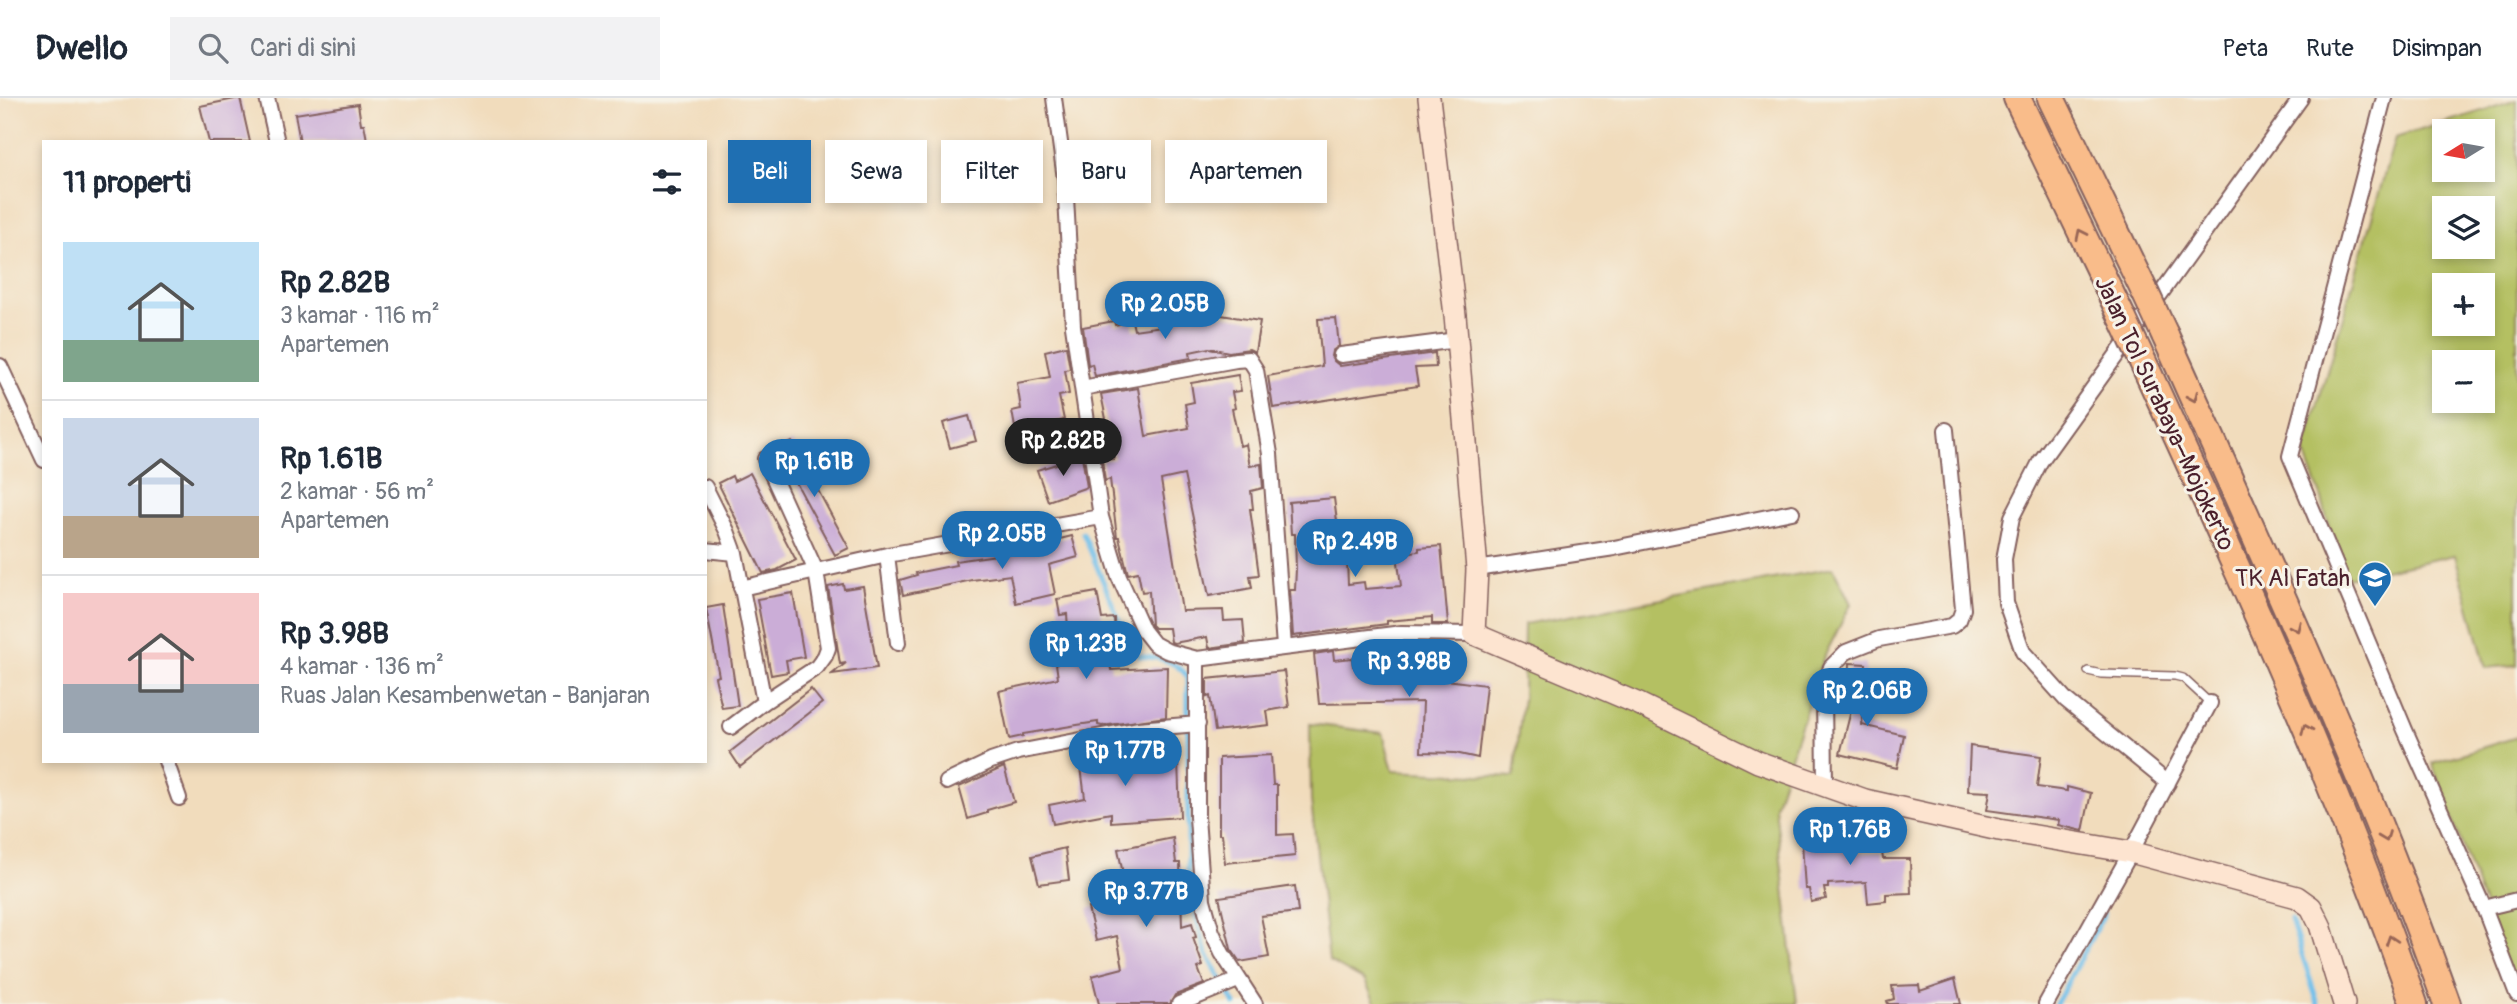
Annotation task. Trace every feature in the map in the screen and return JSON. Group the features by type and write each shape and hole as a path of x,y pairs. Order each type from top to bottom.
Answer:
{"highway":[{"name":"Jalan Tol Surabaya–Mojokerto","path":"2017,98 2143,362 2321,763 2377,899 2414,1004"},
{"name":"Jalan Tol Surabaya–Mojokerto","path":"2051,98 2165,335 2310,658 2370,799 2447,1004"}],"main road":[{"path":"1434,99 1477,569 1474,634 1639,704 1758,762 1865,800 1948,819 2131,852 2297,897 2311,907 2319,925 2344,1004"}],"street":[{"path":"268,98 277,140"},
{"path":"1054,98 1065,180 1073,326 1101,517 1119,577 1143,631 1154,644 1167,651 1197,659 1402,633 1474,634"},
{"path":"2168,783 2066,700 2023,652 2006,603 2004,559 2012,517 2040,462 2301,98"},
{"path":"2384,98 2290,456 2455,847 2484,908 2517,994"},
{"path":"1340,355 1457,341"},
{"path":"1082,388 1249,359 1256,369 1270,454 1284,647"},
{"path":"0,366 42,456"},
{"path":"1825,785 1824,691 1831,667 1846,652 1879,639 1952,626 1959,620 1963,609 1946,430"},
{"path":"731,727 817,667 828,648 816,571 765,459"},
{"path":"707,491 734,552 764,702"},
{"path":"1477,569 1614,548 1792,512"},
{"path":"741,588 887,555 1101,517"},
{"path":"707,550 734,552"},
{"path":"887,555 898,643"},
{"path":"1197,659 1197,817 1203,900 1212,932 1238,980 1255,1004"},
{"path":"2046,1004 2210,703"},
{"path":"947,782 991,761 1018,752 1138,729 1198,724"},
{"path":"167,763 179,798"},
{"path":"2484,908 2517,900"},
{"path":"1179,1004 1238,980"}],"lane":[{"path":"2088,671 2183,678 2210,703"}],"green space":[{"path":"2517,100 2517,665 2486,668 2455,555 2342,579 2322,499 2304,451 2395,138 2432,126 2432,182 2496,182 2496,119 2456,119"},
{"path":"1833,568 1851,604 1822,661 1775,806 1797,1004 1376,1004 1365,981 1329,961 1311,801 1310,724 1383,733 1393,771 1514,777 1523,697 1524,624"},
{"path":"2517,737 2517,995 2432,763"}],"building":[{"path":"240,98 250,140 208,140 200,106"},
{"path":"358,104 367,140 300,140 295,114"},
{"path":"1208,313 1260,321 1255,352 1249,349 1229,352 1209,348 1190,352 1191,358 1095,376 1092,364 1088,365 1083,327 1114,321 1115,325 1132,321 1134,330 1170,325 1168,319"},
{"path":"1336,318 1339,346 1332,351 1331,356 1340,366 1435,353 1436,367 1415,368 1418,386 1273,408 1268,376 1322,366 1318,319"},
{"path":"1066,346 1070,369 1065,370 1069,394 1059,396 1064,420 1030,427 1031,431 1016,433 1012,411 1021,409 1017,383 1050,377 1045,351"},
{"path":"1238,375 1241,391 1232,392 1235,408 1232,409 1240,446 1246,444 1250,466 1261,464 1263,488 1251,491 1253,509 1250,509 1259,575 1250,576 1252,588 1209,596 1184,475 1161,480 1182,611 1223,610 1224,621 1243,620 1245,643 1209,648 1207,637 1174,643 1171,642 1169,628 1154,628 1151,625 1149,591 1142,592 1138,572 1128,574 1117,537 1110,479 1105,481 1102,460 1114,459 1101,394 1138,388 1146,436 1189,428 1185,404 1194,402 1191,383"},
{"path":"969,416 976,441 950,448 943,423"},
{"path":"792,442 849,548 835,555 778,449"},
{"path":"1082,456 1087,487 1048,501 1037,470"},
{"path":"750,473 796,560 777,570 763,573 718,483 732,476 734,481"},
{"path":"1334,498 1339,537 1346,536 1348,584 1364,582 1365,589 1401,586 1397,554 1441,546 1448,624 1432,624 1432,617 1387,621 1387,624 1293,636 1290,590 1295,590 1295,534 1291,534 1289,502"},
{"path":"1072,536 1078,557 1049,565 1055,594 1016,603 1010,575 903,595 900,580 917,575 916,573 956,565 955,561 1032,550 1032,546"},
{"path":"843,584 844,589 863,586 877,668 832,674 846,663 840,664 828,587"},
{"path":"1097,592 1102,619 1114,618 1115,637 1107,638 1111,670 1167,667 1166,717 1102,726 1098,725 1098,722 1023,734 1009,739 999,691 1058,678 1054,649 1064,648 1063,645 1069,644 1067,614 1060,615 1057,599"},
{"path":"793,593 804,657 786,660 788,672 771,675 757,599"},
{"path":"723,605 738,706 722,708 715,677 719,676 707,608"},
{"path":"1333,651 1334,660 1352,658 1353,666 1423,666 1422,677 1486,685 1478,758 1455,753 1421,752 1423,702 1319,704 1314,654"},
{"path":"1850,663 1866,664 1862,725 1904,735 1897,768 1840,754 1852,707 1847,706"},
{"path":"1284,671 1289,707 1267,711 1269,725 1215,731 1210,696 1207,697 1207,679"},
{"path":"811,689 822,703 740,767 730,752"},
{"path":"1139,739 1141,762 1178,760 1180,817 1111,822 1111,813 1053,824 1049,805 1085,798 1081,767 1107,764 1105,745"},
{"path":"1970,746 2041,756 2037,787 2067,791 2067,787 2091,793 2083,831 2058,825 2059,820 1987,810 1990,792 1968,791"},
{"path":"1271,755 1273,785 1277,785 1277,835 1293,834 1295,856 1225,863 1222,834 1219,834 1219,758"},
{"path":"1004,767 1014,802 968,819 959,787"},
{"path":"1816,826 1816,835 1856,832 1857,853 1882,852 1883,859 1910,859 1911,893 1886,894 1886,901 1868,903 1866,882 1828,884 1828,888 1824,888 1826,899 1811,902 1809,889 1805,889 1801,827"},
{"path":"1173,838 1176,863 1180,863 1182,926 1192,923 1196,937 1193,938 1203,966 1198,968 1204,984 1175,995 1170,1004 1099,1004 1092,976 1123,968 1117,936 1096,941 1088,908 1101,906 1096,879 1123,874 1118,849"},
{"path":"1065,848 1069,880 1039,884 1032,856"},
{"path":"1295,886 1298,912 1261,916 1269,957 1240,962 1231,949 1219,897"},
{"path":"1955,979 1961,1004 1888,1004 1887,1001 1894,999 1892,986 1919,985 1920,991"}],"waterway":[{"path":"1083,533 1130,646 1139,656 1172,663 1188,677 1188,889 1206,953 1235,1004"},
{"path":"2056,1004 2104,914"},
{"path":"2291,920 2318,1004"}],"place":[{"name":"TK Al Fatah","path":"2375,608"}]}
